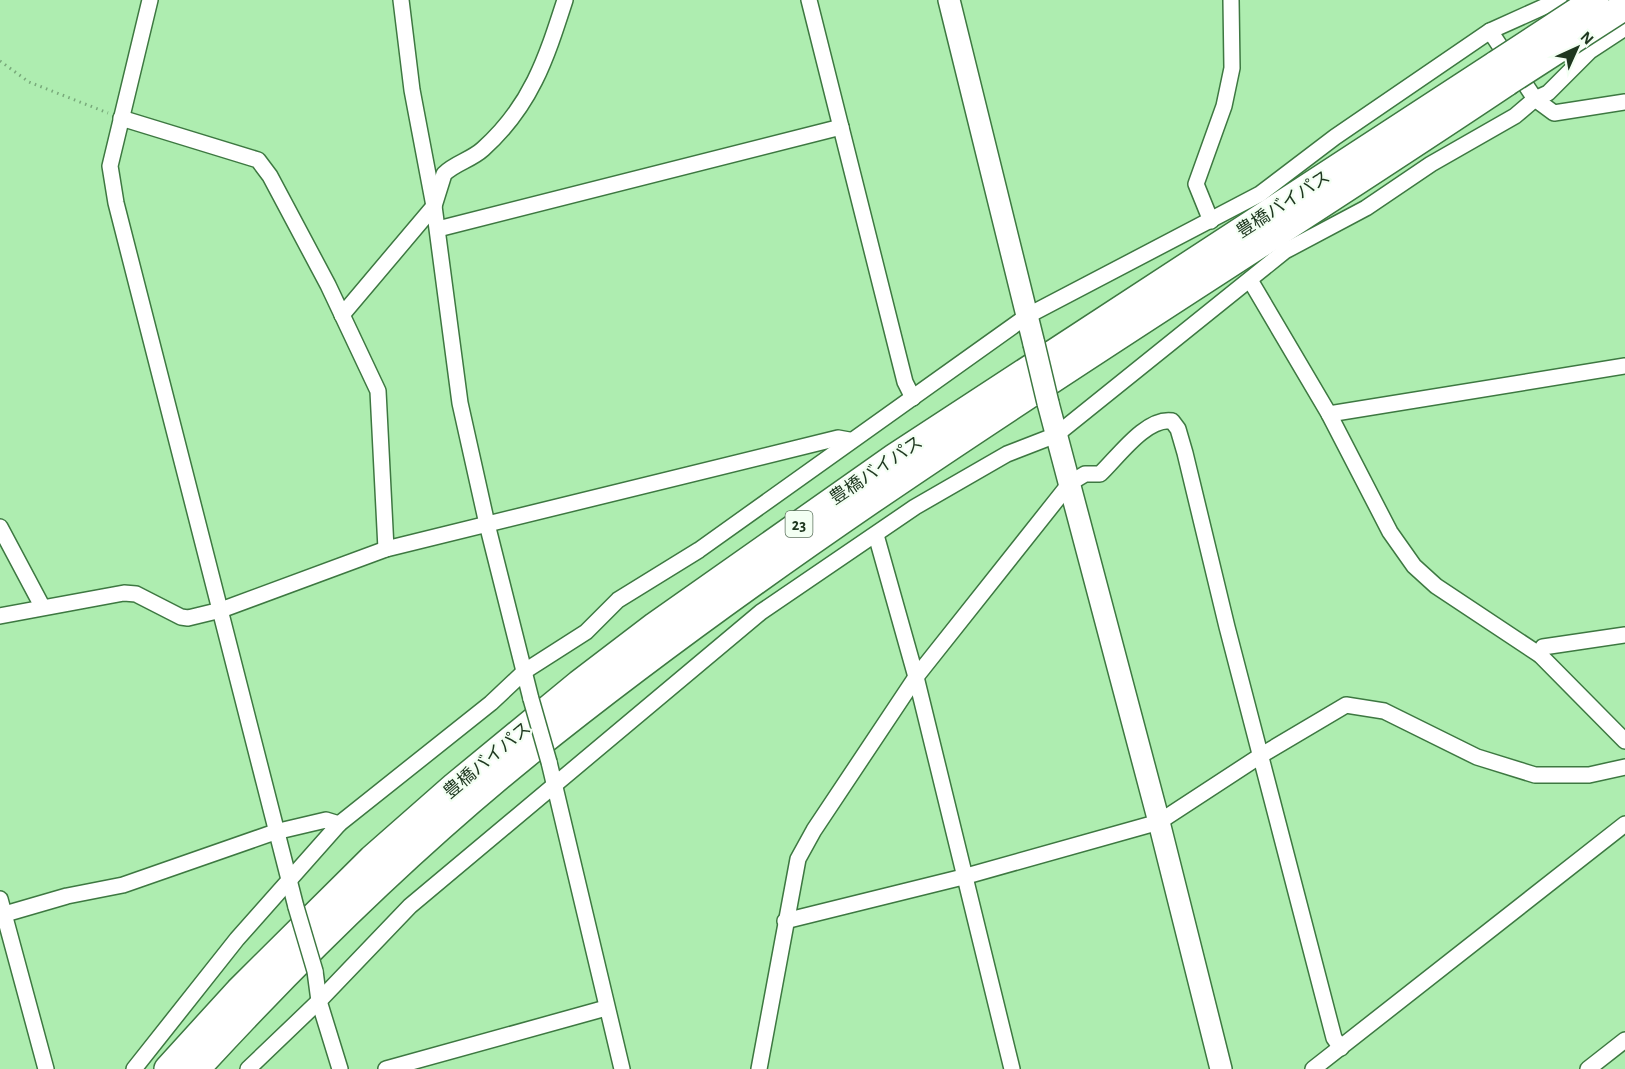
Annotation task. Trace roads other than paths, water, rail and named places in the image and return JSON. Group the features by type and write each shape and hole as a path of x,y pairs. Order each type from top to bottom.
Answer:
{"highway":[{"name":"豊橋バイパス","path":"186,1066 426,840 523,757 664,647 915,471 1502,73 1595,0"},
{"name":"豊橋バイパス","path":"186,1066 239,990 372,859 514,737 646,634 809,516 964,411 1502,73 1625,6"}],"street":[{"path":"150,0 110,166 116,203 221,610 275,832 315,971 319,1001 340,1069"},
{"path":"401,0 412,90 438,229 460,403 487,524 531,699 556,783 606,1008 622,1069"},
{"path":"342,315 434,206 444,174 480,152 509,125 525,101 545,61 565,0"},
{"path":"808,0 905,382 914,398"},
{"path":"949,0 1056,435 1159,822 1221,1069"},
{"path":"1211,221 1196,184 1224,106 1232,68 1231,0"},
{"path":"134,1069 237,939 339,824 491,704 525,671 586,632 618,600 699,550 849,440 914,398 1027,316 1260,194 1335,136 1490,32 1559,0"},
{"path":"248,1069 319,1001 410,906 761,612 915,507 1007,454 1056,435 1285,251 1366,208 1431,164 1515,116 1535,99 1548,93 1590,51 1625,28"},
{"path":"1490,32 1535,99 1554,113 1625,102"},
{"path":"121,118 258,160 270,176 342,315 378,391 386,549"},
{"path":"438,229 841,127"},
{"path":"1250,280 1329,414 1390,532 1414,566 1436,586 1540,655 1599,712 1625,741"},
{"path":"1329,414 1625,366"},
{"path":"759,1069 798,859 814,830 916,677 1070,483 1085,474 1100,474 1154,422 1172,421 1178,429 1334,1038 1341,1048"},
{"path":"0,616 42,606 124,592 136,594 181,617 188,618 221,610 386,549 837,438 849,440"},
{"path":"0,526 42,606"},
{"path":"876,535 916,677 1011,1069"},
{"path":"1540,655 1543,647 1625,635"},
{"path":"785,921 963,877 1159,822 1260,756 1346,705 1384,711 1477,757 1535,775 1589,775 1625,767"},
{"path":"5,914 67,896 123,885 275,832 326,820 339,824"},
{"path":"1313,1069 1625,824"},
{"path":"0,899 46,1069"},
{"path":"386,1069 606,1008"},
{"path":"1588,1069 1625,1040"}]}
